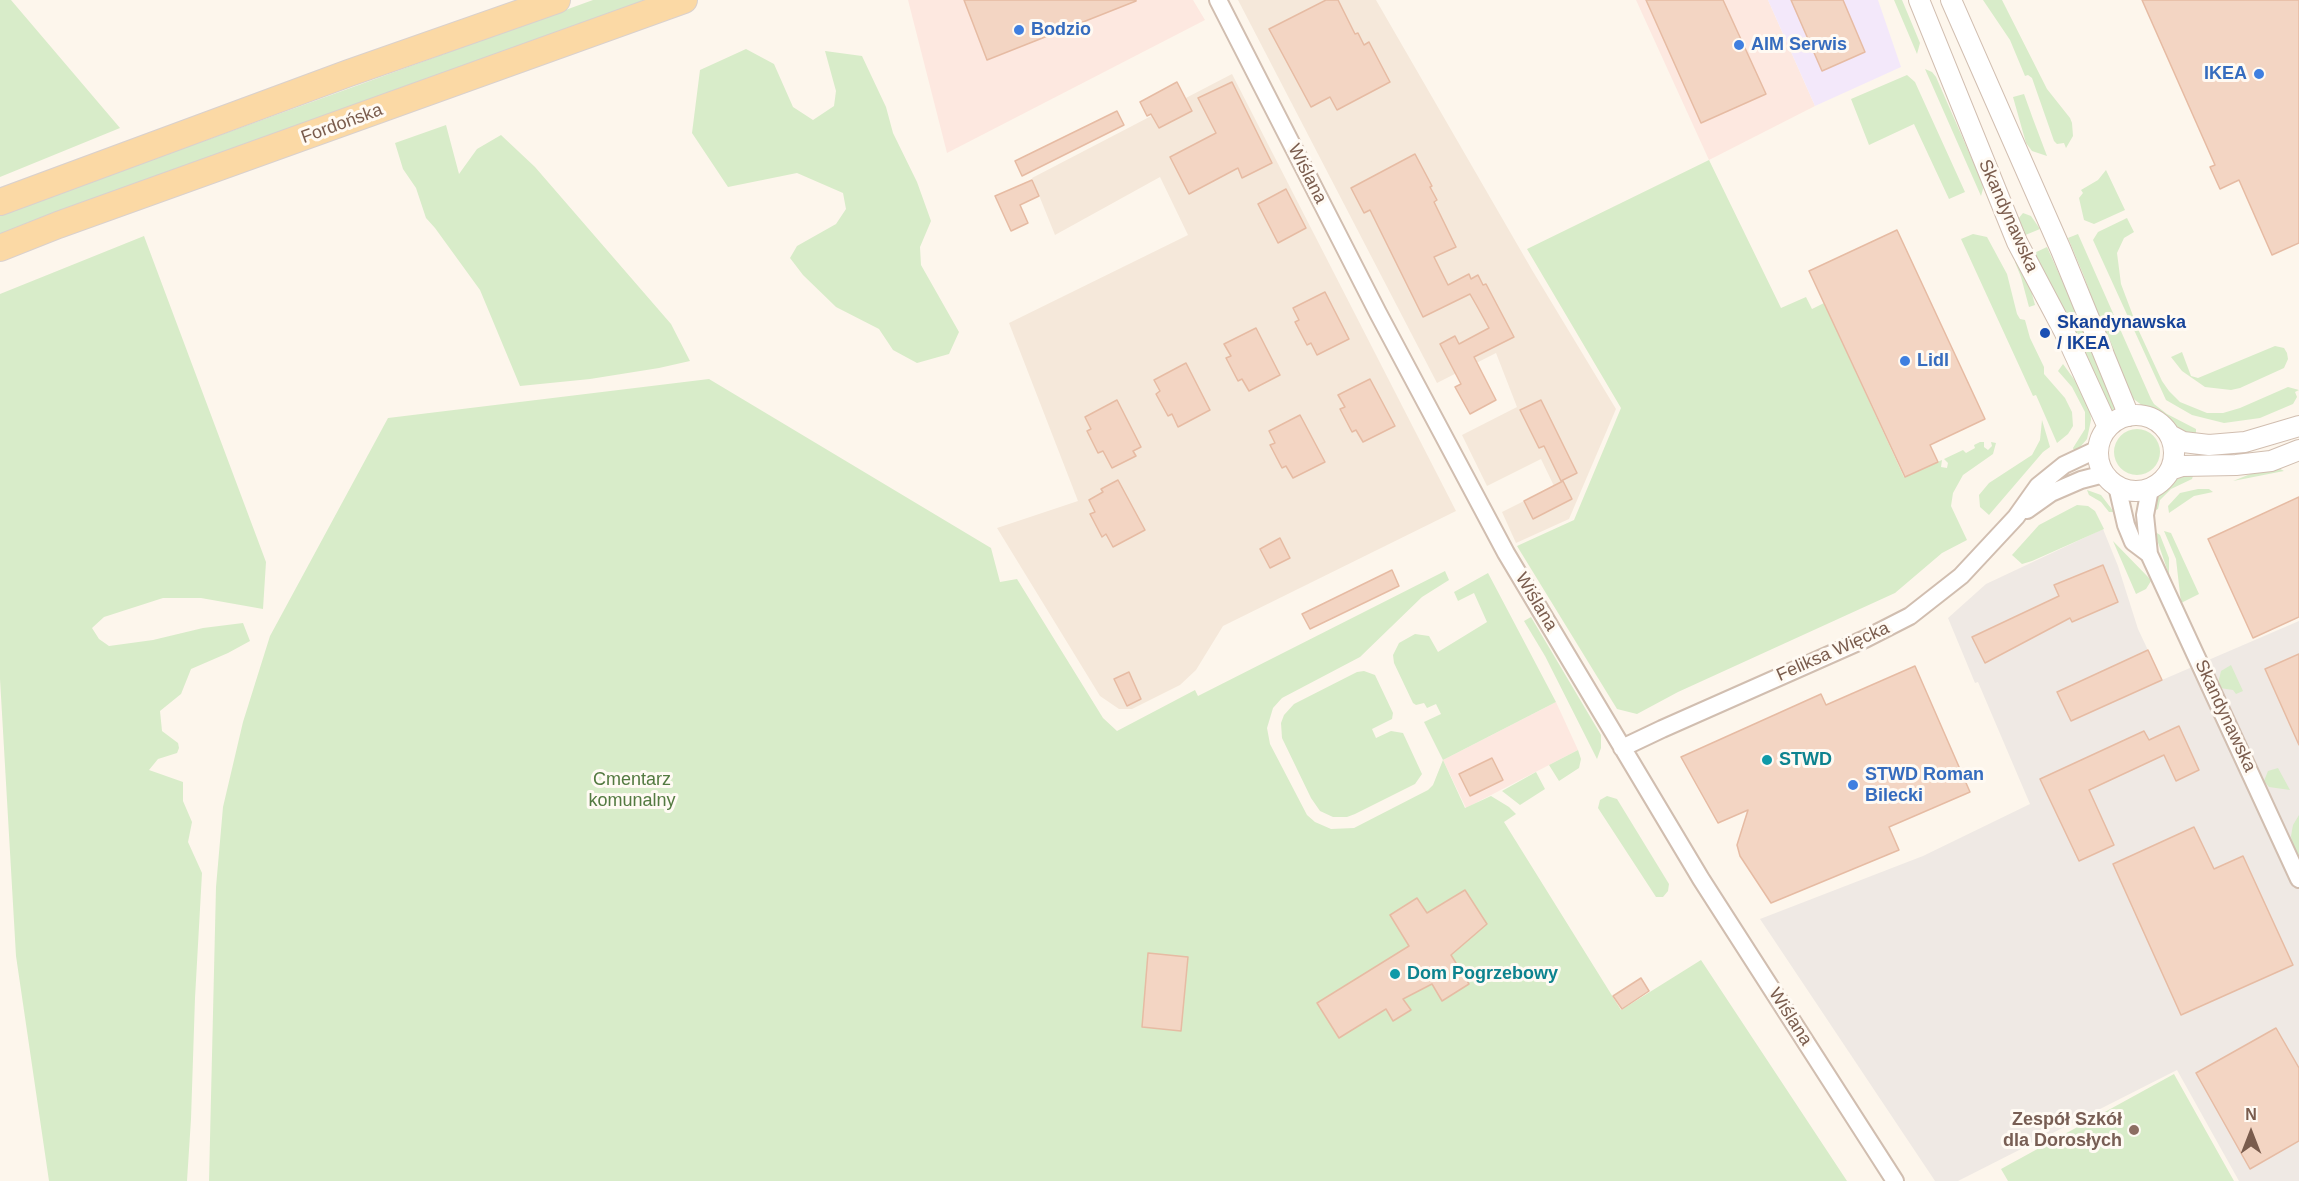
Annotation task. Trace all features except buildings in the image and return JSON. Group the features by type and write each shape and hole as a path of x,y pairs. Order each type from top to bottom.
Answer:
{"main road":[{"path":"0,202 349,73 557,0"},
{"name":"Fordońska","path":"0,248 58,225 684,0"}],"street":[{"name":"Wiślana","path":"1218,0 1378,313 1506,553 1701,879 1895,1181"},
{"name":"Skandynawska","path":"1919,0 2017,242 2064,331 2108,427"},
{"name":"Skandynawska","path":"1951,0 2061,250 2129,416"},
{"path":"2170,435 2174,447 2174,460 2161,482 2150,489 2137,491 2111,480 2099,462 2098,448 2108,427 2129,416 2152,419 2170,435 2183,442 2209,445 2245,442 2299,426"},
{"name":"Feliksa Więcka","path":"1623,748 1865,639 1910,616 1961,576 2016,517 2038,486 2057,469 2098,448"},
{"path":"2170,470 2182,466 2236,465 2271,460 2299,450"},
{"name":"Feliksa Więcka","path":"2016,517 2051,493 2081,480 2111,480"},
{"name":"Skandynawska","path":"2111,480 2133,542 2149,554"},
{"name":"Skandynawska","path":"2150,489 2145,515 2149,554 2299,879"}],"shaded area":[{"path":"908,0 1193,0 1205,20 947,153"},
{"path":"1238,0 1376,0 1532,270 1616,409 1569,519 1516,543 1502,512 1554,486 1541,459 1487,486 1462,435 1517,407 1496,353 1437,383"},
{"path":"1636,0 1768,0 1815,106 1709,160"},
{"path":"1768,0 1878,0 1901,67 1815,106"},
{"path":"1232,74 1456,511 1223,626 1196,670 1180,685 1132,709 1119,709 1100,696 997,528 1078,501 1009,323 1188,235 1160,177 1055,235 1032,178"},
{"path":"2103,529 2118,566 2138,629 2162,680 2299,621 2299,1181 2239,1181 2177,1070 1958,1181 1935,1181 1760,919 1923,856 2030,804 1948,618 1986,584"},
{"path":"1556,702 1578,750 1466,808 1443,760"}],"green space":[{"path":"0,0 11,0 120,128 0,177"},
{"path":"593,0 657,0 0,239 0,215"},
{"path":"1894,0 1902,0 1920,43 1917,54"},
{"path":"1983,0 2002,0 2047,89 2070,118 2073,136 2066,148 2064,143 2057,144 2054,141 2032,78 2025,76 2010,40"},
{"path":"746,49 774,64 793,107 813,120 834,106 836,91 825,51 862,56 886,107 893,133 917,182 931,221 920,247 921,265 959,332 949,354 917,363 893,350 879,329 836,307 803,275 790,258 797,246 836,224 846,209 843,193 797,173 728,187 692,133 700,70"},
{"path":"1925,69 1936,77 1982,182 1981,196"},
{"path":"1907,75 1915,82 1965,192 1949,199 1914,124 1869,145 1851,99"},
{"path":"2024,94 2047,156 2032,151 2026,143 2013,97"},
{"path":"446,125 459,174 477,149 501,135 535,167 671,324 690,361 590,379 520,386 480,290 426,218 416,188 403,169 395,143"},
{"path":"1709,160 1781,308 1806,297 1812,309 1824,303 1904,477 1942,460 1941,467 1947,468 1948,463 1944,459 1963,450 1966,453 1980,442 1984,442 1984,447 1988,450 1992,446 1991,442 1996,443 1993,454 1963,475 1953,493 1951,506 1967,540 1942,553 1895,593 1678,692 1637,714 1617,709 1517,546 1574,520 1621,408 1527,249"},
{"path":"2106,170 2125,210 2094,224 2084,220 2079,198 2083,193 2081,190 2098,180"},
{"path":"2023,213 2031,216 2040,229 2023,236 2018,219"},
{"path":"2127,218 2134,232 2124,238 2117,253 2121,284 2138,329 2169,391 2180,402 2207,413 2223,413 2240,408 2288,387 2299,390 2295,392 2297,397 2293,404 2260,418 2224,423 2192,415 2166,400 2093,240 2098,232"},
{"path":"1973,234 1987,237 2007,274 2017,314 2020,319 2025,320 2030,338 2044,367 2044,374 2065,398 2072,412 2073,426 2068,434 2057,443 1961,239"},
{"path":"2078,234 2151,399 2167,414 2196,429 2196,437 2182,431 2162,413 2143,406 2131,397 2124,385 2068,238"},
{"path":"144,236 266,562 263,609 201,598 163,598 104,617 92,628 99,639 109,646 153,640 203,628 243,623 250,641 191,669 181,694 160,711 162,731 178,743 177,753 158,759 149,770 183,782 183,801 192,822 188,842 202,873 187,1181 49,1181 16,956 0,679 0,294"},
{"path":"2047,247 2118,405 2110,412 2032,254"},
{"path":"2019,260 2028,279 2035,305 2029,307 2015,262"},
{"path":"2275,346 2284,348 2287,353 2288,359 2284,368 2231,390 2205,387 2182,371 2171,357 2182,352 2191,376 2198,378"},
{"path":"2063,364 2081,389 2090,407 2091,420 2087,439 2075,453 2073,448 2085,429 2085,412 2072,387 2058,371"},
{"name":"Cmentarz komunalny","path":"709,379 991,548 1000,582 1017,579 1103,718 1117,731 1195,690 1198,696 1445,571 1449,580 1422,597 1360,657 1282,698 1273,708 1267,728 1270,744 1307,815 1315,822 1331,829 1354,828 1428,790 1433,785 1443,760 1465,808 1491,796 1516,814 1504,822 1621,1010 1701,960 1847,1181 209,1181 216,887 223,807 243,722 270,636 388,418"},
{"path":"2042,420 2050,447 2043,452 1989,515 1980,507 1979,495 1989,483 2032,455 2040,440"},
{"path":"2137,429 2153,436 2160,452 2153,468 2137,475 2121,468 2114,452 2121,436"},
{"path":"2273,465 2284,471 2233,481"},
{"path":"2194,473 2192,479 2171,489 2160,500 2158,509 2152,512 2155,498 2160,490 2177,479"},
{"path":"2209,489 2213,492 2194,496 2169,513 2168,506 2180,493"},
{"path":"2087,490 2101,495 2114,512 2109,512 2101,502 2089,495"},
{"path":"2077,505 2088,506 2095,511 2104,529 2022,564 2012,555 2039,525"},
{"path":"2154,531 2160,535 2169,558 2169,575"},
{"path":"2164,531 2171,533 2199,594 2181,603 2176,559"},
{"path":"2113,541 2149,578 2151,581 2146,589 2136,594"},
{"path":"1488,573 1556,702 1443,760 1424,722 1441,714 1436,704 1427,708 1424,703 1416,705 1413,703 1394,663 1393,655 1399,643 1415,634 1429,636 1438,652 1487,622 1474,593 1458,601 1454,592"},
{"path":"1531,617 1601,735 1601,748 1597,759 1545,656 1524,621"},
{"path":"2231,665 2243,691 2236,694 2233,690 2220,688 2218,683 2221,671"},
{"path":"1364,671 1375,675 1393,713 1392,719 1372,729 1376,738 1391,731 1403,733 1422,774 1415,784 1355,814 1347,817 1333,817 1320,811 1311,798 1282,738 1281,723 1284,715 1294,704 1357,672"},
{"path":"1578,750 1581,759 1579,768 1559,781 1549,765"},
{"path":"2278,768 2290,790 2269,787 2264,781 2268,771"},
{"path":"1536,772 1545,789 1520,805 1502,791"},
{"path":"1607,796 1617,799 1669,884 1668,891 1663,897 1656,897 1598,808 1600,800"},
{"path":"2299,815 2299,862 2293,849 2291,836 2293,825"},
{"name":"Zespół Szkół dla Dorosłych","path":"2174,1074 2234,1181 2008,1181 2001,1169"}],"place":[{"name":"Bodzio","path":"1019,30"},
{"name":"AIM Serwis","path":"1739,45"},
{"name":"IKEA","path":"2259,74"},
{"name":"Skandynawska / IKEA","path":"2045,333"},
{"name":"Lidl","path":"1905,361"},
{"name":"STWD","path":"1767,760"},
{"name":"STWD Roman Bilecki","path":"1853,785"},
{"name":"Dom Pogrzebowy","path":"1395,974"},
{"name":"Zespół Szkół dla Dorosłych","path":"2134,1130"}]}
